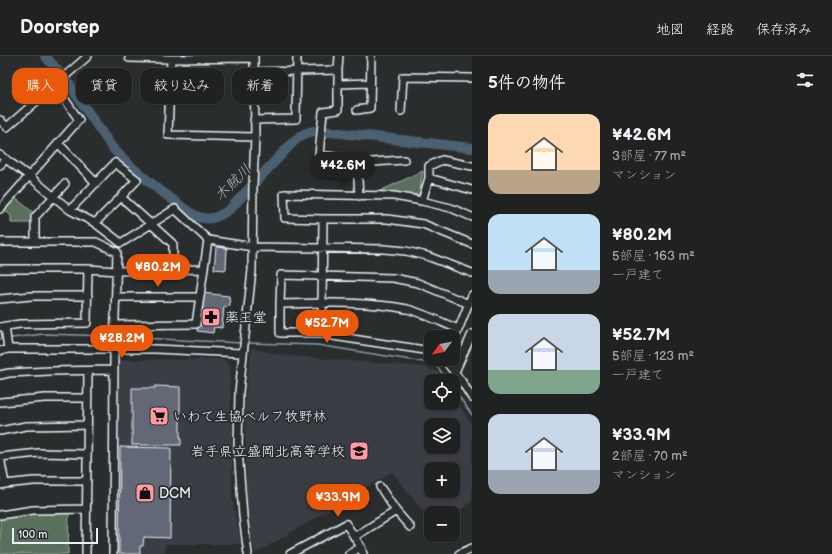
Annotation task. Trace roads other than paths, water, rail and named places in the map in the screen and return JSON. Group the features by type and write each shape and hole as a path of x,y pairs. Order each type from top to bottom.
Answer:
{"street":[{"path":"68,74 88,56"},
{"path":"129,56 129,58 171,59 254,57 254,68"},
{"path":"254,120 296,119 297,56"},
{"path":"338,56 338,110 323,112 319,155 352,160 356,163 404,160"},
{"path":"357,110 370,108 371,56"},
{"path":"171,59 168,134 255,137"},
{"path":"288,72 338,70"},
{"path":"401,112 403,77 472,78"},
{"path":"338,84 370,83"},
{"path":"0,209 79,120 68,101"},
{"path":"0,120 7,127 34,104"},
{"path":"248,554 243,516 238,449 239,392 242,353 254,247 254,104"},
{"path":"58,143 96,183"},
{"path":"0,165 3,157 29,176 70,210 95,223 121,243 175,209 208,240 254,247 384,248 427,256 472,274"},
{"path":"422,201 429,178 429,166 442,160 472,166"},
{"path":"70,210 115,163 137,180 95,223"},
{"path":"356,163 359,196"},
{"path":"429,178 472,190"},
{"path":"35,241 35,217 65,184"},
{"path":"472,217 451,208 394,196 284,194 285,218 387,220 423,224 472,244"},
{"path":"120,197 173,244 173,270"},
{"path":"323,219 323,332"},
{"path":"115,325 196,324 208,240"},
{"path":"0,242 96,242 117,252 114,349 113,554"},
{"path":"0,268 88,269 117,271 203,269"},
{"path":"8,349 3,326 20,324 87,323 88,269"},
{"path":"424,350 333,336 323,332 280,333 281,275 393,278 418,283 469,304"},
{"path":"280,304 322,303 382,305 408,310 458,329 472,295"},
{"path":"0,299 31,296 88,296"},
{"path":"116,297 199,297"},
{"path":"455,372 472,334"},
{"path":"0,351 8,349 114,349 242,353"},
{"path":"450,366 472,398"},
{"path":"86,554 88,370"},
{"path":"0,375 29,372 114,370"},
{"path":"0,402 45,398 86,398"},
{"path":"0,431 26,426 87,425"},
{"path":"87,454 39,453 0,457 3,484 33,481 87,481"},
{"path":"380,488 396,511 410,527"},
{"path":"0,515 33,510 86,510"},
{"path":"354,537 396,511"},
{"path":"290,554 346,524 362,551 350,554"},
{"path":"459,554 472,548"}],"waterway":[{"name":"木賊川","path":"45,56 67,81 118,154 140,175 185,210 195,216 204,218 216,217 230,209 293,142 309,132 322,131 472,148"},
{"path":"12,338 43,334 110,336"},
{"path":"120,337 242,343"},
{"path":"246,343 317,345 430,363 439,369 443,374"},
{"path":"460,398 472,415"}],"place":[{"name":"薬王堂","path":"211,317"},
{"name":"いわて生協ベルフ牧野林","path":"159,416"},
{"name":"岩手県立盛岡北高等学校","path":"359,451"},
{"name":"DCM","path":"145,493"}]}
